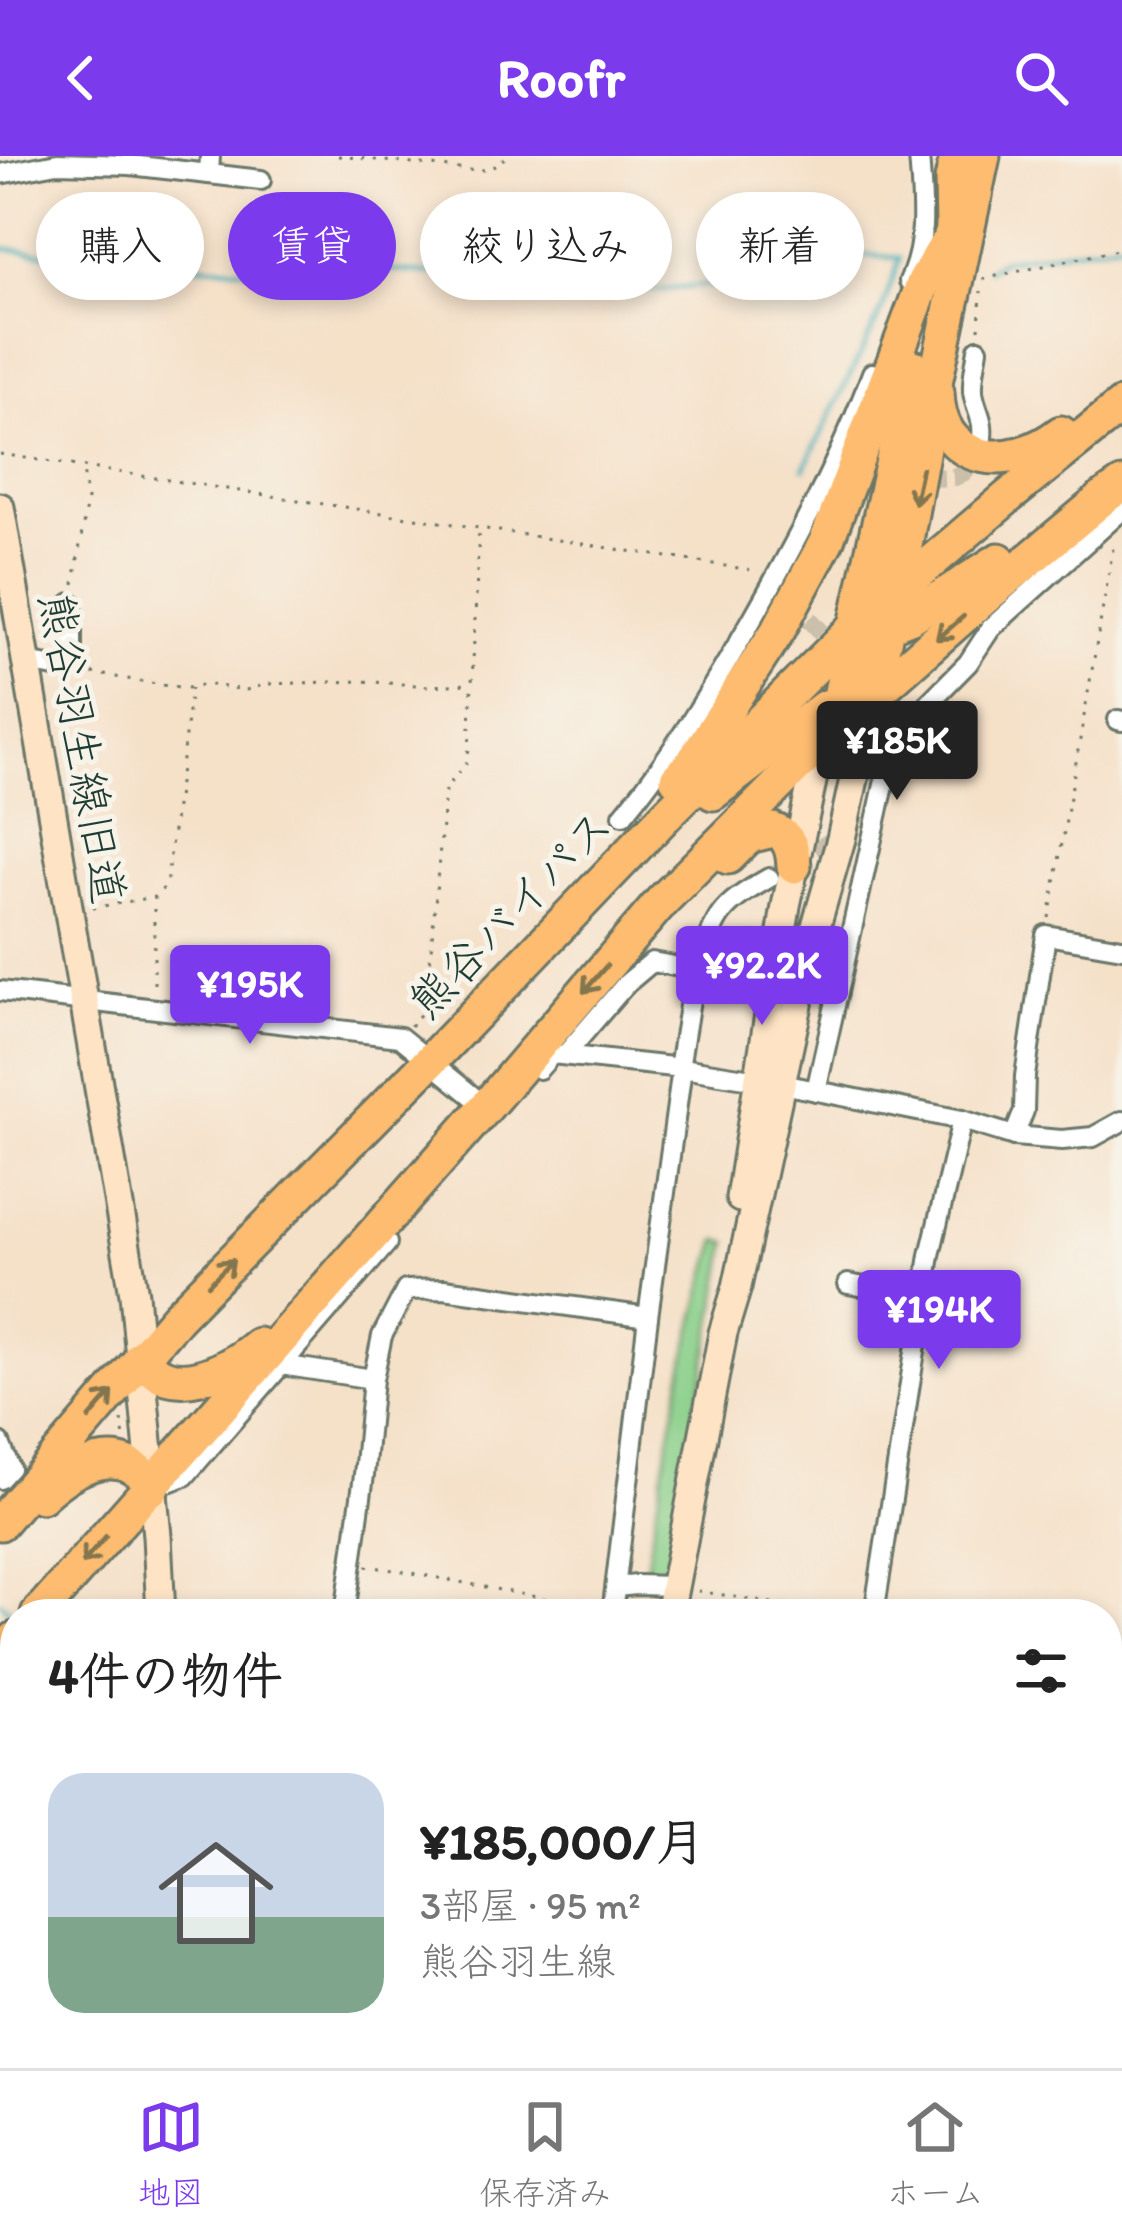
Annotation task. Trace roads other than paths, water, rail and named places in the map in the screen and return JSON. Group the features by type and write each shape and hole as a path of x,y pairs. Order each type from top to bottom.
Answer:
{"highway":[{"path":"856,714 909,381 953,233 952,180 957,156"},
{"path":"896,593 983,156"},
{"path":"628,855 646,812 692,763 778,629 826,540 924,281 975,196"},
{"path":"936,378 942,421 960,445 1001,460 1048,442 1084,414 1122,401"},
{"path":"872,626 896,593 1122,401"},
{"path":"52,1599 662,901 820,742 1116,506"},
{"name":"熊谷バイパス","path":"0,1523 177,1317 671,810 872,626 912,616 1052,522 1116,506"},
{"path":"671,810 711,794 825,707 856,714"},
{"path":"662,901 703,882 749,836 762,831 781,833 793,850 782,872"},
{"path":"141,1358 153,1371 170,1377 209,1376 239,1361 323,1290"},
{"path":"0,1533 59,1479 82,1466 97,1462 132,1465 143,1472 152,1488"}],"main road":[{"name":"熊谷羽生線旧道","path":"0,507 125,1238 141,1358 160,1599"},
{"path":"767,1018 810,903 856,714"},
{"path":"671,1599 723,1333 727,1284 770,1082 841,839 856,714"},
{"path":"770,1082 767,1018 782,872 820,742"}],"street":[{"path":"622,815 660,771 716,683 824,485 916,266 924,225 919,156"},
{"path":"0,174 57,163 209,165 261,180"},
{"path":"716,683 729,678 835,482 869,404 907,286"},
{"path":"978,349 973,384 983,418 980,444"},
{"path":"816,1091 837,996 838,950 882,746 899,717 1116,506"},
{"path":"26,662 72,670 72,603"},
{"path":"614,1599 681,1068 698,970 720,913 739,895 782,872"},
{"path":"1014,1136 1024,1111 1046,935 1122,947"},
{"path":"565,1055 626,984 652,962 773,984"},
{"path":"0,991 400,1037 486,1107"},
{"path":"152,1488 185,1476 552,1054 770,1082 962,1120 1014,1136 1062,1140 1093,1136 1122,1121"},
{"path":"876,1599 930,1255 962,1120"},
{"path":"848,1285 924,1297"},
{"path":"347,1599 373,1379 382,1336 406,1290 444,1289 648,1317"},
{"path":"281,1365 373,1379"},
{"path":"0,1442 10,1468 0,1479"},
{"path":"616,1587 637,1585 669,1599"}],"waterway":[{"path":"988,270 1002,260 1122,242"},
{"path":"0,248 250,269 453,275 531,297 735,283 850,254 900,258 882,310 804,469"}],"tunnel":[{"path":"845,481 955,477 966,471 977,450"},
{"path":"791,599 837,649"},
{"path":"872,687 899,717"},
{"path":"769,878 865,821"}]}
